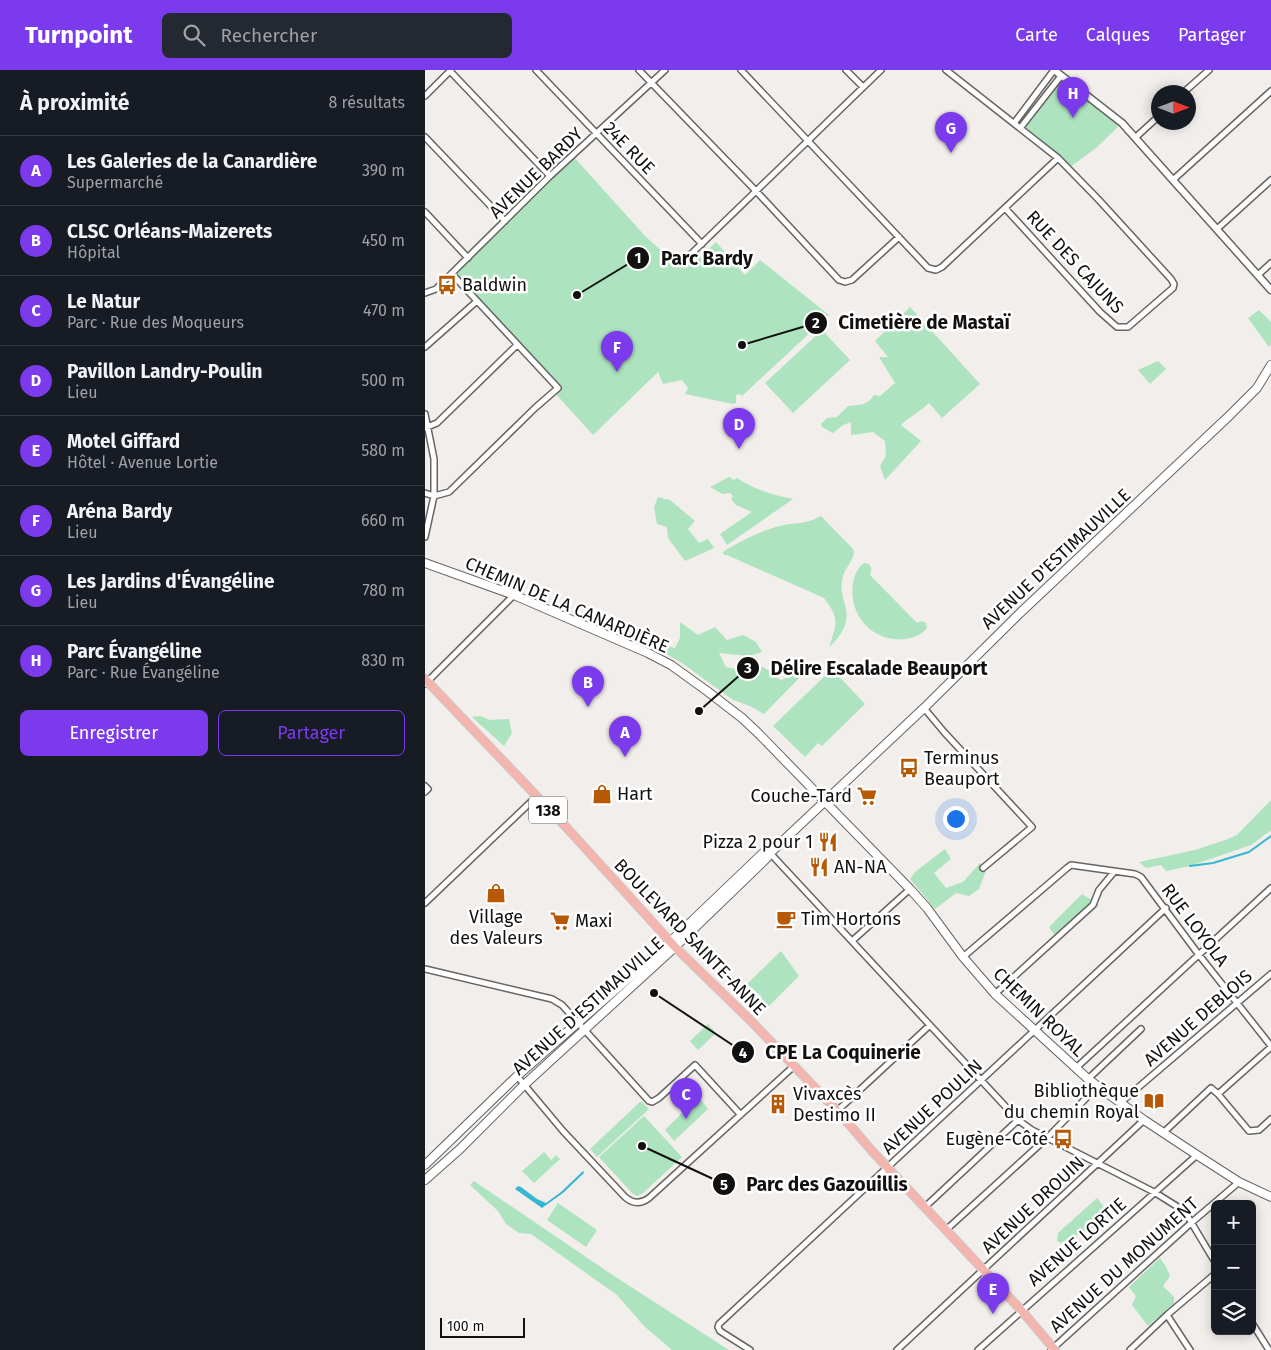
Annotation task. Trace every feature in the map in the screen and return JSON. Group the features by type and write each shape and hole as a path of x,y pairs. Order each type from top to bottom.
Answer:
{"main road":[{"name":"AVENUE D'ESTIMAUVILLE","path":"425,1165 517,1076 582,1025 673,945 763,853 770,852 825,802 1020,613 1229,416 1257,388 1271,365"},
{"name":"CHEMIN DE LA CANARDIÈRE","path":"425,564 514,595 628,644 671,665 742,718 825,802"},
{"name":"BOULEVARD SAINTE-ANNE","path":"426,681 673,945 752,1022 837,1111 887,1167 984,1269 1053,1349"},
{"name":"CHEMIN ROYAL","path":"825,802 927,908 963,957 995,994 1088,1079 1163,1133 1239,1182 1269,1193"},
{"name":"AVENUE D'ESTIMAUVILLE","path":"425,1180 524,1085 582,1025"}],"street":[{"name":"24E RUE","path":"537,70 702,244"},
{"path":"639,70 839,280 845,282 852,280 899,237"},
{"name":"AVENUE BARDY","path":"426,292 436,289 550,176 665,70"},
{"path":"741,70 929,268 936,270 942,267 1058,158 1015,122 946,70"},
{"path":"846,70 863,87"},
{"path":"689,256 881,70"},
{"path":"1015,122 1054,70 1123,123 1271,290"},
{"path":"1192,85 1209,70"},
{"path":"425,96 450,71 550,176"},
{"path":"1021,127 1061,76"},
{"path":"1173,180 1271,91"},
{"path":"1136,137 1151,123"},
{"path":"425,137 505,221"},
{"name":"RUE DES CAJUNS","path":"1005,208 1100,312 1117,328 1128,328 1173,288 1174,284 1171,279 1058,158"},
{"path":"1217,228 1271,180"},
{"path":"425,212 468,258"},
{"path":"1258,275 1271,263"},
{"path":"425,493 434,496 449,492 558,388 452,274"},
{"path":"425,347 477,301"},
{"path":"427,428 437,424 517,345"},
{"path":"425,414 434,460 434,496 425,537"},
{"path":"426,681 514,595"},
{"path":"924,708 1032,827 983,868"},
{"path":"425,902 536,797"},
{"path":"770,852 1018,1120 1032,1130 1154,1192 1178,1207 1191,1222 1211,1255"},
{"name":"RUE LOYOLA","path":"963,957 1071,865 1124,872 1141,877 1199,955 1271,1046"},
{"path":"995,994 1093,905 1099,890 1114,872"},
{"path":"1076,1068 1271,888"},
{"path":"852,941 910,889"},
{"name":"AVENUE POULIN","path":"750,1350 720,1331 717,1327 1165,908"},
{"path":"425,969 552,999 562,1005 582,1025 649,1101 652,1102 659,1098 695,1065 740,1114"},
{"name":"AVENUE DEBLOIS","path":"1120,1103 1271,974"},
{"path":"837,1111 930,1025"},
{"path":"1088,1079 1141,1030"},
{"path":"1218,1094 1271,1046"},
{"path":"517,1076 563,1131 625,1197 636,1202 643,1202 794,1066"},
{"path":"946,1230 1047,1138 1098,1086"},
{"path":"1163,1133 1211,1088 1249,1130 1253,1132 1259,1130 1271,1119"},
{"path":"925,1207 1018,1120"},
{"name":"AVENUE DROUIN","path":"897,1350 1144,1120"},
{"name":"AVENUE LORTIE","path":"977,1350 1197,1155"},
{"name":"AVENUE DU MONUMENT","path":"1053,1349 1191,1222 1239,1182"},
{"path":"1130,1350 1211,1277"},
{"path":"1167,1315 1190,1350"},
{"path":"1256,1329 1269,1350"}],"green space":[{"path":"1061,76 1122,123 1096,148 1069,168 1021,127"},
{"path":"573,156 646,237 679,266 687,258 693,264 716,242 745,275 760,260 829,315 742,396 740,394 736,395 736,403 733,404 685,394 688,388 682,380 663,384 658,372 593,435 554,392 557,389 452,274"},
{"path":"910,307 980,384 942,418 929,403 901,425 921,441 885,480 880,466 886,456 885,441 873,432 851,435 851,422 843,425 833,433 822,427 821,424 827,418 837,417 848,406 866,403 874,395 880,396 895,383 879,357 888,357 875,341"},
{"path":"1259,310 1271,322 1271,344 1269,347 1248,318"},
{"path":"822,330 850,360 793,413 765,383"},
{"path":"1158,361 1166,369 1150,384 1138,370"},
{"path":"729,477 734,480 737,478 764,492 793,499 727,545 720,534 752,512 736,505 731,499 733,496 730,493 723,494 710,487"},
{"path":"658,497 670,500 695,521 688,529 699,543 708,539 714,548 685,561 668,538 667,527 657,524 654,507"},
{"path":"821,516 853,549 854,553 844,573 842,585 847,615 845,625 840,635 829,647 834,632 835,616 824,598 724,555 723,552 743,540 766,530 810,521"},
{"path":"864,563 871,567 870,575 917,623 922,621 926,623 927,628 925,630 912,638 894,639 883,637 865,625 859,616 852,595 854,577"},
{"path":"680,622 698,635 715,627 727,640 743,635 756,642 762,652 749,656 719,653 726,667 740,670 763,667 781,680 794,675 805,663 810,667 764,714 750,706 733,700 682,663 624,630 628,623 667,646 675,648 680,638"},
{"path":"832,669 865,704 822,746 818,743 805,757 773,726"},
{"path":"481,716 489,720 509,719 512,733 504,746 472,717"},
{"path":"1271,800 1271,832 1251,845 1190,866 1166,871 1161,865 1146,868 1139,862 1195,850 1237,835"},
{"path":"945,849 951,859 934,873 946,888 963,882 980,863 986,871 979,889 969,896 956,893 935,909 910,879 915,872"},
{"path":"1082,894 1099,905 1058,940 1049,927"},
{"path":"781,951 799,976 759,1016 751,1008 762,997 747,984"},
{"path":"708,1024 716,1033 698,1050 690,1041"},
{"path":"690,1085 708,1109 674,1141 665,1130 692,1103 682,1092"},
{"path":"641,1101 649,1109 597,1157 590,1149"},
{"path":"644,1116 682,1157 643,1193 637,1196 599,1157"},
{"path":"544,1152 551,1160 556,1155 560,1159 534,1183 522,1171"},
{"path":"474,1181 614,1276 729,1350 672,1350 644,1326 617,1295 531,1234 519,1233 506,1224 498,1211 470,1185"},
{"path":"1097,1198 1110,1215 1098,1225 1061,1243 1057,1241 1058,1233"},
{"path":"558,1203 597,1230 586,1247 547,1220"},
{"path":"1160,1258 1170,1276 1163,1286 1174,1297 1174,1304 1148,1326 1132,1305 1136,1296 1129,1287"}],"water":[{"path":"583,1171 584,1173 563,1193 542,1208 515,1189 518,1186 521,1187 546,1203"}],"waterway":[{"path":"1190,866 1213,863 1249,852 1271,836"}],"place":[{"name":"Parc Évangéline","path":"1073,118"},
{"name":"Les Jardins d'Évangéline","path":"951,153"},
{"name":"Baldwin","path":"447,285"},
{"name":"Parc Bardy","path":"577,295"},
{"name":"Cimetière de Mastaï","path":"742,345"},
{"name":"Aréna Bardy","path":"617,372"},
{"name":"Pavillon Landry-Poulin","path":"739,449"},
{"name":"CLSC Orléans-Maizerets","path":"588,707"},
{"name":"Délire Escalade Beauport","path":"699,711"},
{"name":"Les Galeries de la Canardière","path":"625,757"},
{"name":"Terminus Beauport","path":"909,768"},
{"name":"Hart","path":"602,794"},
{"name":"Couche-Tard","path":"867,796"},
{"name":"Pizza 2 pour 1","path":"828,842"},
{"name":"AN-NA","path":"819,867"},
{"name":"Village des Valeurs","path":"496,893"},
{"name":"Tim Hortons","path":"786,919"},
{"name":"Maxi","path":"560,921"},
{"name":"CPE La Coquinerie","path":"654,993"},
{"name":"Bibliothèque du chemin Royal","path":"1154,1101"},
{"name":"Vivaxcès Destimo II","path":"778,1104"},
{"name":"Le Natur","path":"686,1119"},
{"name":"Eugène-Côté","path":"1063,1139"},
{"name":"Parc des Gazouillis","path":"642,1146"},
{"name":"Motel Giffard","path":"993,1314"}]}
